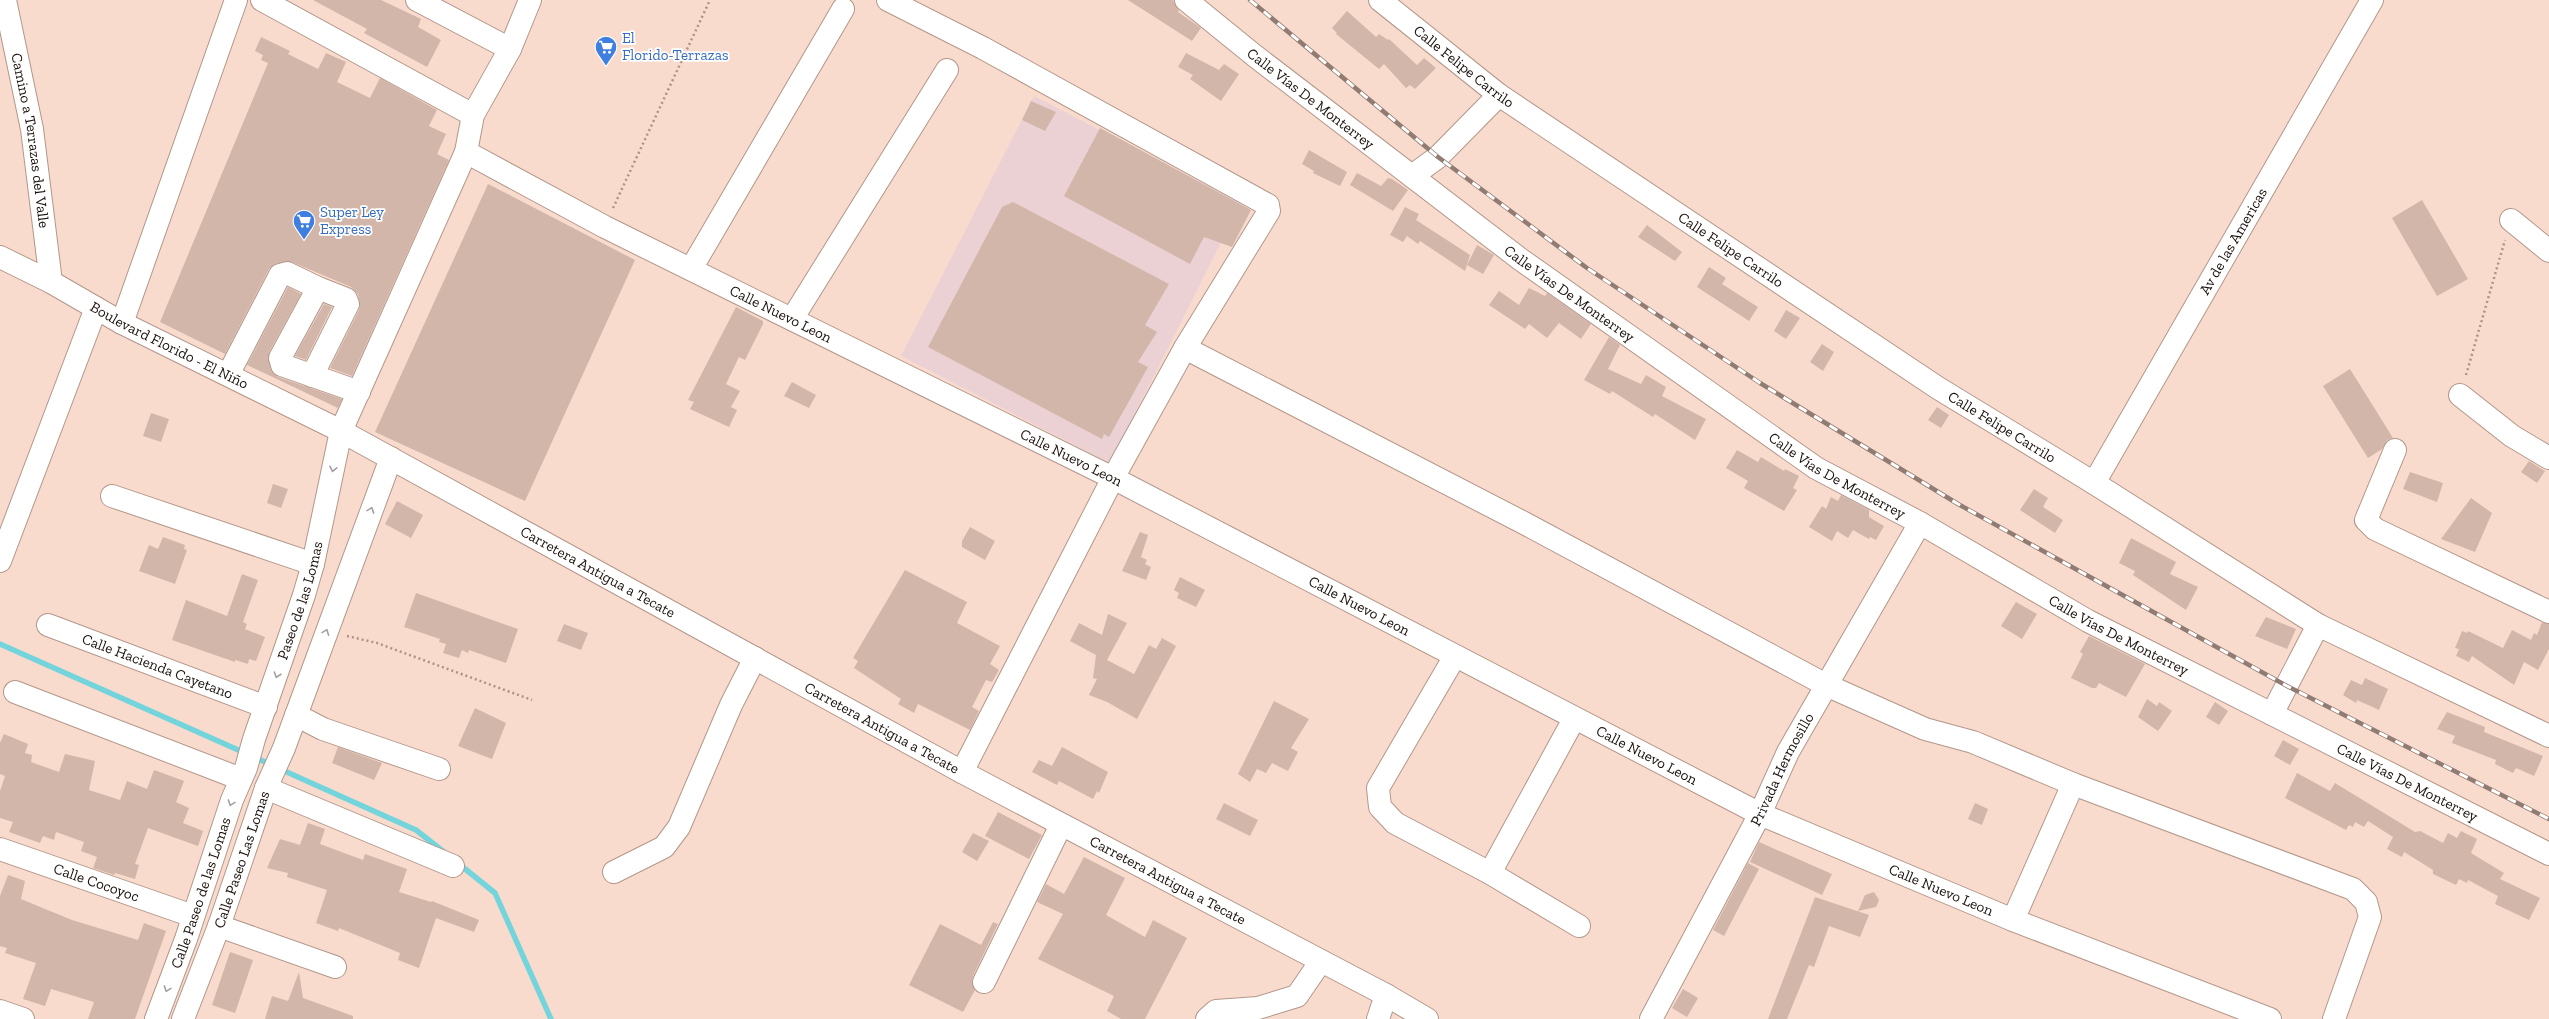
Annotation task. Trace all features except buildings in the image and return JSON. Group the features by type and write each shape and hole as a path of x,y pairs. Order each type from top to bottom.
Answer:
{"street":[{"name":"Camino a Terrazas del Valle","path":"5,0 32,129 51,282"},
{"path":"122,323 236,0"},
{"path":"262,0 473,115"},
{"path":"417,0 510,49"},
{"name":"Paseo de las Lomas","path":"244,773 254,739 314,564 341,430 466,152 473,115 510,49 530,0"},
{"name":"Calle Vías De Monterrey","path":"1186,0 1255,56 1520,259 1747,421 1816,468 1920,523 2088,621 2549,854"},
{"name":"Calle Felipe Carrilo","path":"1380,0 1499,95 1938,388 2094,483 2318,625 2549,736"},
{"name":"Av de las Americas","path":"2094,483 2372,0"},
{"path":"891,1 983,48 1268,205 1268,216 1185,348 1113,478 962,772"},
{"path":"691,269 843,10"},
{"path":"792,319 947,70"},
{"path":"1412,176 1438,157 1499,95"},
{"name":"Calle Nuevo Leon","path":"466,152 605,227 1113,478 1574,719 1760,814 2013,920 2270,1019"},
{"path":"2511,220 2549,251"},
{"name":"Boulevard Florido - El Niño","path":"0,257 51,282 122,323 341,430"},
{"path":"229,374 280,275 287,273 318,288 346,299 348,304 312,376"},
{"path":"318,288 280,358 282,365 359,392"},
{"path":"0,560 96,308"},
{"path":"1185,348 1524,523 1826,686 1925,729 1973,742 2073,784 2352,889 2366,902 2370,917 2334,1019"},
{"path":"2460,395 2512,436 2549,458"},
{"name":"Carretera Antigua a Tecate","path":"341,430 962,772 1386,995 1427,1019"},
{"path":"2396,450 2366,520 2375,529 2549,612"},
{"path":"390,458 284,748 269,781 453,866"},
{"path":"112,496 314,564"},
{"name":"Privada Hermosillo","path":"1651,1019 1760,814 1788,752 1920,523"},
{"name":"Calle Hacienda Cayetano","path":"48,625 266,707"},
{"path":"2272,714 2318,625"},
{"path":"288,642 318,655"},
{"path":"1455,656 1378,788 1380,806 1395,823 1490,873 1579,926"},
{"path":"614,872 664,847 679,827 731,705 755,658"},
{"path":"15,692 225,771 244,773"},
{"path":"296,715 323,729 439,769"},
{"path":"1490,873 1574,719"},
{"name":"Calle Paseo de las Lomas","path":"156,1019 232,800 244,773"},
{"name":"Calle Paseo Las Lomas","path":"215,936 269,781"},
{"path":"2013,920 2073,784"},
{"path":"984,982 1061,825"},
{"name":"Calle Cocoyoc","path":"0,849 193,916"},
{"path":"215,936 335,968"},
{"name":"Calle Paseo de las Lomas","path":"183,1019 215,936"},
{"path":"1207,1019 1216,1011 1258,1008 1297,996 1321,961"},
{"path":"1378,1019 1386,995"},
{"path":"0,1012 23,1019"}],"path":[{"path":"605,227 710,0"},
{"path":"2460,395 2511,220"},
{"path":"327,631 377,644 532,700"}],"shaded area":[{"path":"1034,96 1241,203 1110,463 901,356"}],"waterway":[{"path":"0,644 245,753"},
{"path":"254,757 272,765"},
{"path":"280,769 416,830 444,852"},
{"path":"459,864 495,893 551,1019"}],"railway":[{"path":"1250,0 1438,157 1587,268 1760,383 1958,504 2287,686 2549,819"}],"place":[{"name":"El Florido-Terrazas","path":"606,66"},
{"name":"Super Ley Express","path":"304,240"}]}
